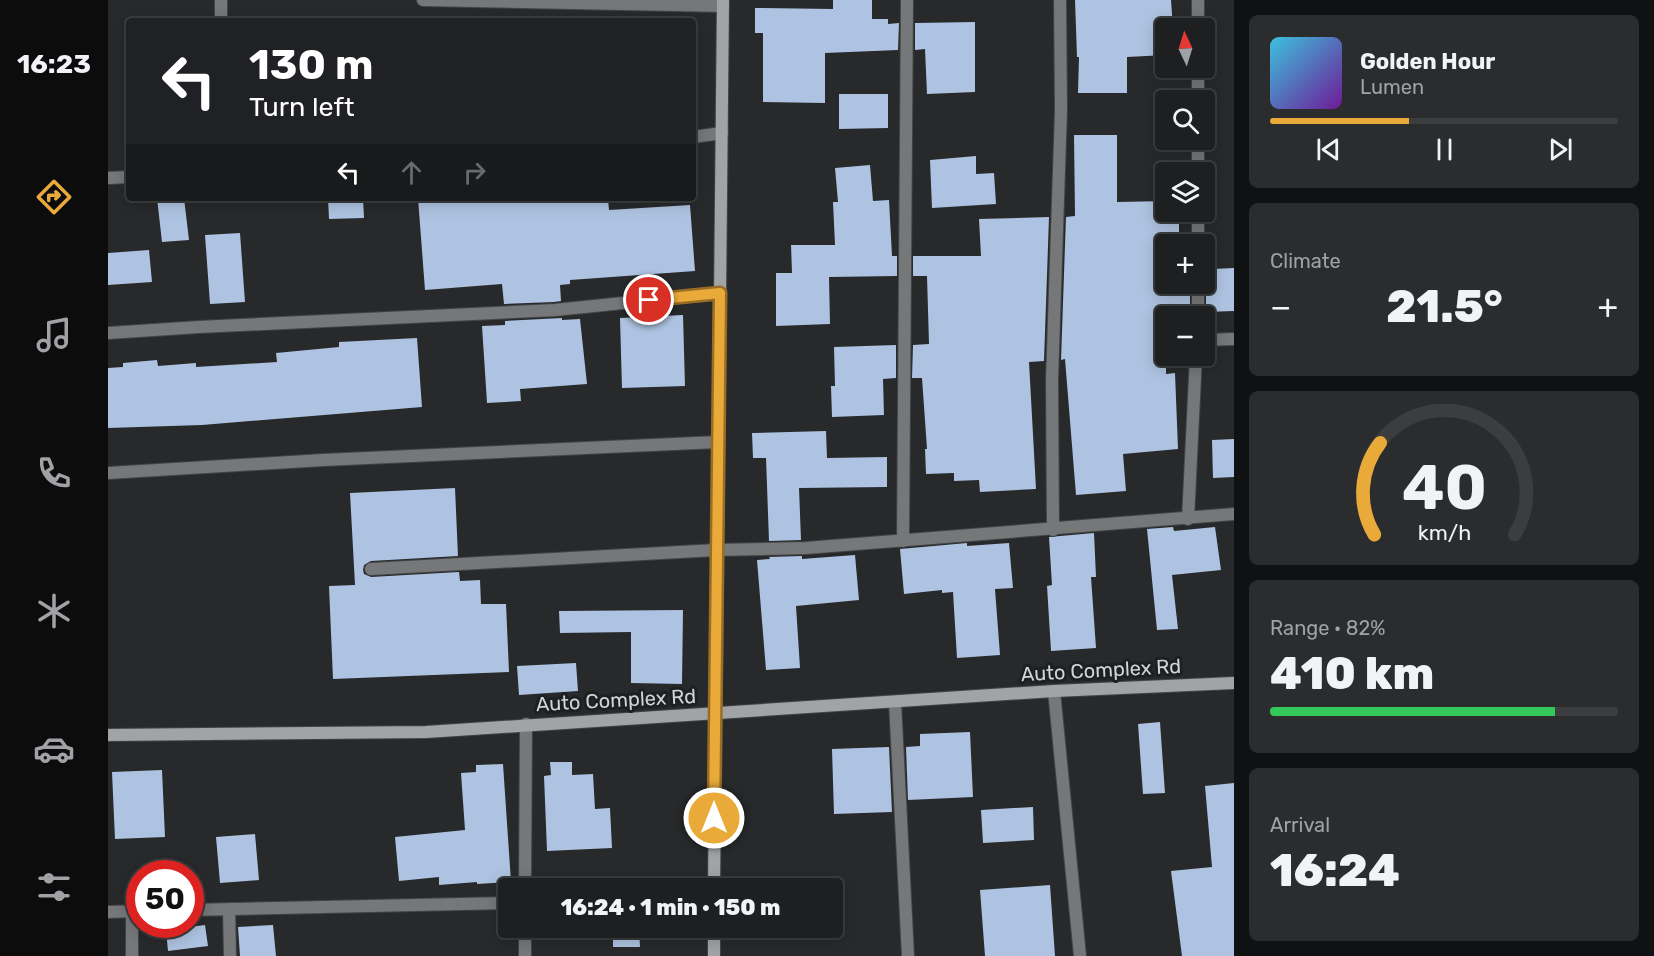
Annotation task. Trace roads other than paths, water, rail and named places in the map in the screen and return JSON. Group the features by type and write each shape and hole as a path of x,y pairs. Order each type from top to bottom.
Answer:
{"street":[{"path":"221,0 221,18"},
{"path":"423,0 723,3 714,878"},
{"path":"903,541 907,0"},
{"path":"1053,530 1052,380 1061,110 1060,0"},
{"path":"1198,0 1198,18"},
{"path":"696,137 722,133"},
{"path":"108,178 126,177"},
{"path":"108,333 555,310 720,293"},
{"path":"1215,340 1234,339"},
{"path":"1188,519 1196,366"},
{"path":"108,473 323,460 718,442"},
{"path":"371,569 717,550 806,548 1234,514"},
{"name":"Auto Complex Rd","path":"108,735 426,732 1054,691 1234,683"},
{"path":"1054,691 1080,956"},
{"path":"895,702 908,956"},
{"path":"525,878 526,724"},
{"path":"204,910 498,903"},
{"path":"229,909 230,956"},
{"path":"108,912 126,911"},
{"path":"132,956 134,938"},
{"path":"525,938 525,956"},
{"path":"714,938 714,956"}]}
